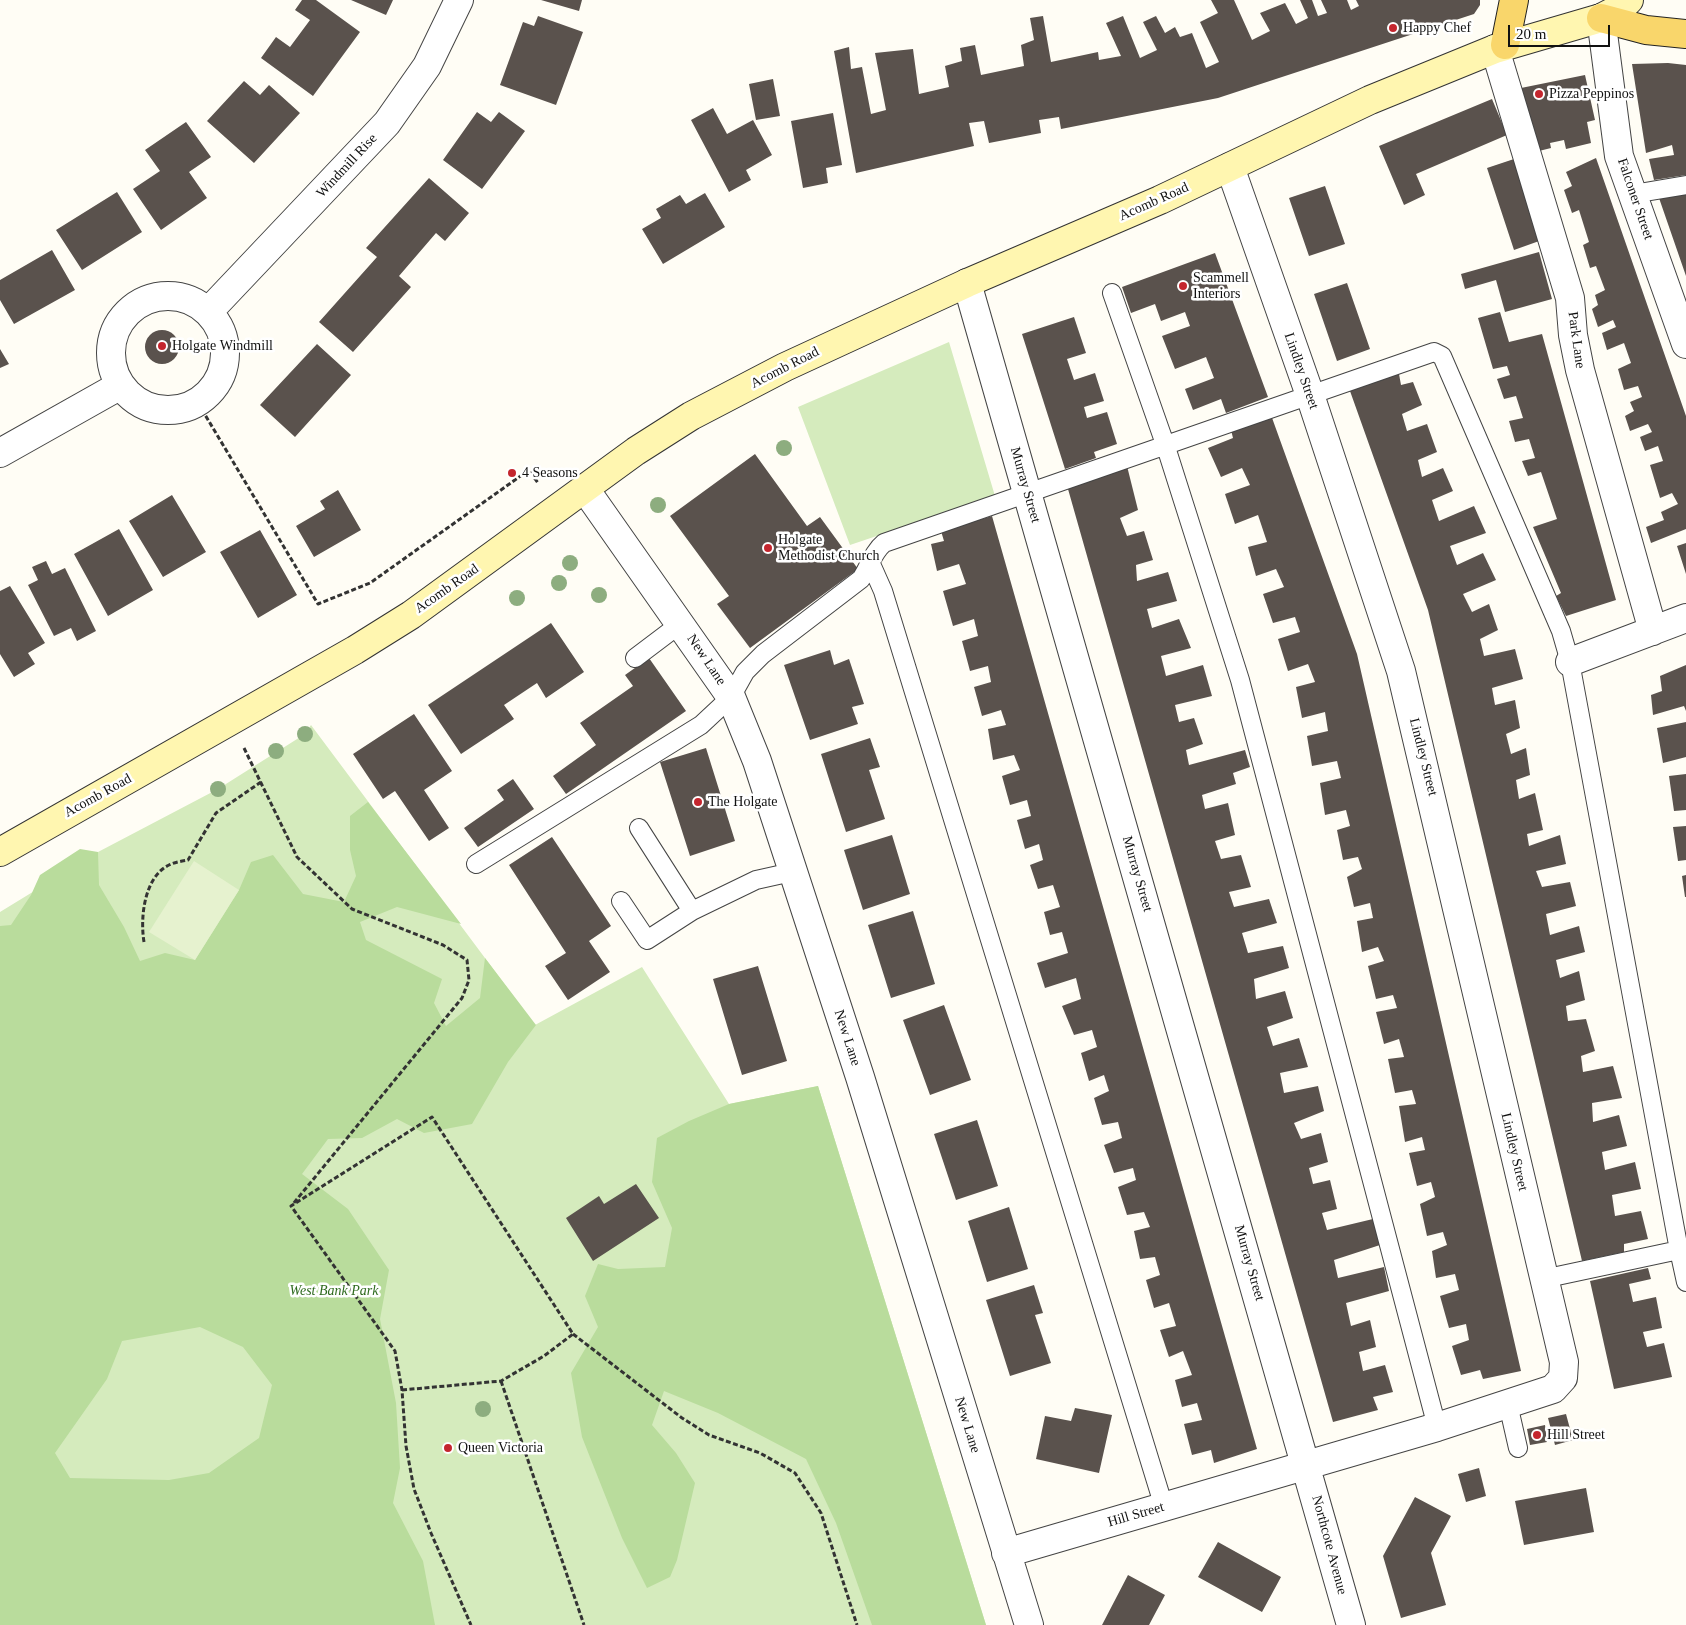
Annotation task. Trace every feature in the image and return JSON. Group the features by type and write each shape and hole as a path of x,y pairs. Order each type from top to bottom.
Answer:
{"main road":[{"path":"1500,47 1514,0"},
{"name":"Acomb Road","path":"0,852 232,722 411,615 636,451 691,416 846,337 1160,200 1370,100 1500,47 1601,18 1622,7 1630,0"},
{"path":"1601,18 1646,30 1686,34"}],"street":[{"name":"Windmill Rise","path":"208,312 387,122 427,66 459,0"},
{"name":"Falconer Street","path":"1601,18 1619,156 1686,344"},
{"name":"Park Lane","path":"1500,47 1570,298 1572,335 1580,370 1653,632"},
{"name":"Lindley Street","path":"1230,166 1310,394 1401,671 1420,743 1543,1279 1564,1362"},
{"name":"Murray Street","path":"968,283 1307,1465"},
{"path":"175,296 193,301 208,312 219,326 224,343 225,360 221,377 211,392 198,403 181,410 164,411 147,408 131,399 120,386 112,369 110,350 114,332 124,316 138,304 156,297 175,296"},
{"path":"0,453 120,386"},
{"name":"New Lane","path":"585,489 731,697 757,760 862,1087 1029,1625"},
{"path":"1570,662 1686,618"},
{"name":"Hill Street","path":"1006,1553 1437,1427 1553,1389 1563,1378 1564,1362"},
{"name":"Northcote Avenue","path":"1307,1465 1351,1625"}],"lane":[{"path":"1633,194 1686,185"},
{"path":"1112,293 1165,444 1240,680 1437,1427"},
{"path":"476,864 700,725 731,697 744,672 763,654 861,579 871,564 876,549 884,543 1434,352 1442,356 1561,631 1570,662 1686,1282"},
{"path":"871,564 883,591 1164,1507"},
{"path":"635,658 680,624"},
{"path":"639,828 692,911"},
{"path":"621,901 648,940 692,911 756,880 792,872"},
{"path":"1543,1279 1679,1250"},
{"path":"1508,1404 1518,1448"}],"path":[{"path":"198,403 318,604 370,583 529,470 558,509"},
{"path":"232,722 298,857 352,909 443,945 467,960 468,980 462,998 291,1206"},
{"path":"144,942 141,924 153,879 169,865 188,860 216,813 261,782"},
{"path":"291,1206 432,1117 573,1334 682,1418 709,1435 760,1453 795,1473 821,1513 858,1625"},
{"path":"291,1206 395,1351 402,1390 406,1446 414,1489 430,1533 471,1625"},
{"path":"402,1390 501,1381 544,1356 573,1334"},
{"path":"501,1381 584,1625"}],"green space":[{"path":"949,342 995,496 850,545 798,407"},
{"name":"West Bank Park","path":"311,725 535,1025 642,967 729,1104 818,1086 986,1625 0,1625 0,912 98,852 218,789 305,734"},
{"path":"368,802 461,924 397,907 360,922 366,940 442,979 434,1003 446,1026 480,998 485,958 536,1025 508,1062 472,1124 424,1133 397,1119 362,1138 328,1139 302,1174 348,1209 389,1270 380,1319 396,1403 400,1468 393,1503 423,1561 435,1625 0,1625 0,926 11,925 31,895 40,875 80,849 98,852 99,885 124,927 140,961 165,953 195,960 239,890 251,862 273,855 303,894 344,902 356,876 350,850 350,816","holes":["200,1327 243,1347 272,1385 259,1438 209,1473 169,1480 70,1478 55,1453 107,1379 122,1341"]},
{"path":"194,861 239,890 195,960 149,932"},
{"path":"818,1086 986,1625 872,1625 836,1523 806,1459 718,1413 664,1391 652,1425 676,1453 695,1483 677,1560 670,1577 647,1588 622,1538 582,1437 571,1373 598,1327 585,1296 598,1264 618,1269 665,1267 672,1228 652,1182 657,1138 689,1121 729,1104"}],"building":[{"path":"302,0 316,0 360,32 313,96 261,58 276,37 290,47 310,20 295,10"},
{"path":"351,0 393,0 386,15"},
{"path":"541,0 582,0 579,11"},
{"path":"1211,0 1234,0 1252,40 1270,31 1260,13 1285,3 1296,24 1308,18 1300,0 1312,0 1318,16 1327,13 1321,0 1347,0 1351,10 1359,6 1356,0 1480,0 1480,5 1474,14 1218,98 1061,129 1059,117 1039,120 1041,133 989,143 984,121 969,123 974,146 856,173 834,51 849,47 851,69 862,67 871,114 886,110 875,53 913,49 919,94 949,87 945,66 962,61 960,48 975,45 981,75 1024,66 1021,45 1034,40 1030,18 1043,16 1051,62 1098,52 1099,60 1121,56 1106,23 1123,16 1140,58 1157,50 1143,22 1156,16 1165,33 1175,27 1180,37 1192,33 1206,68 1219,62 1200,22 1218,13"},
{"path":"538,16 583,32 556,105 500,85 523,22 534,26"},
{"path":"1668,63 1686,65 1686,175 1654,180 1649,159 1674,155 1672,145 1646,153 1632,64"},
{"path":"1585,75 1595,120 1587,122 1591,143 1566,149 1564,140 1550,143 1551,148 1535,152 1521,88"},
{"path":"773,79 780,116 756,120 749,84"},
{"path":"244,81 260,95 269,85 300,113 254,163 207,121"},
{"path":"1492,99 1507,135 1416,174 1425,195 1404,205 1379,146"},
{"path":"713,108 727,134 753,120 772,155 746,170 751,180 729,192 691,120"},
{"path":"477,112 491,122 499,112 525,131 482,189 443,160"},
{"path":"833,113 842,165 826,168 828,183 803,188 791,121"},
{"path":"186,122 211,157 189,172 207,198 161,230 133,189 160,171 145,150"},
{"path":"1596,158 1686,416 1686,529 1651,543 1646,527 1664,520 1661,512 1678,504 1672,493 1660,498 1650,465 1663,461 1658,446 1645,451 1640,437 1652,432 1648,424 1630,431 1625,416 1634,411 1630,402 1642,397 1638,386 1624,390 1618,369 1631,363 1624,343 1607,350 1602,333 1616,327 1613,320 1598,327 1592,309 1598,305 1595,295 1605,290 1596,266 1590,268 1583,245 1589,242 1579,210 1572,213 1564,190 1572,186 1566,172"},
{"path":"1514,159 1542,240 1514,250 1487,168"},
{"path":"429,178 469,213 445,241 436,233 399,276 411,287 353,352 319,322 377,257 366,248"},
{"path":"1325,186 1345,244 1309,256 1289,198"},
{"path":"117,192 142,232 82,270 56,230"},
{"path":"705,193 725,227 663,264 642,229 661,218 656,209 680,195 686,204"},
{"path":"1686,193 1686,276 1659,198"},
{"path":"52,250 75,290 14,324 0,300 0,280"},
{"path":"1539,252 1552,299 1505,312 1496,280 1465,289 1461,274"},
{"path":"1215,253 1268,397 1226,413 1221,399 1193,410 1185,389 1214,378 1206,357 1175,369 1162,336 1190,326 1185,312 1161,321 1155,304 1131,313 1122,287"},
{"path":"1347,283 1370,349 1337,361 1314,294"},
{"path":"1500,312 1509,342 1542,334 1616,600 1566,616 1556,596 1561,593 1533,527 1557,519 1541,472 1528,476 1522,461 1535,458 1529,439 1515,442 1509,421 1523,418 1516,396 1504,399 1497,379 1510,375 1507,366 1493,369 1478,318"},
{"path":"1074,317 1086,353 1067,359 1074,380 1095,373 1104,401 1084,407 1087,418 1107,412 1117,444 1094,452 1096,458 1065,469 1022,334"},
{"name":"Holgate Windmill","path":"162,330 174,335 179,347 174,359 162,364 150,359 145,347 150,335"},
{"path":"317,344 351,375 295,437 260,405"},
{"path":"0,349 9,364 0,368"},
{"path":"1399,374 1401,385 1413,382 1422,405 1402,414 1407,431 1427,424 1437,452 1418,460 1422,477 1443,468 1453,491 1432,500 1439,521 1474,506 1486,533 1450,546 1457,565 1483,553 1496,580 1463,594 1472,612 1489,604 1498,630 1480,639 1484,656 1515,649 1523,679 1492,688 1495,705 1515,700 1520,728 1506,734 1511,754 1526,748 1530,775 1516,780 1519,799 1535,793 1543,830 1527,834 1529,846 1560,835 1566,864 1536,871 1542,887 1570,882 1576,906 1546,914 1550,935 1579,926 1585,952 1556,960 1560,978 1579,971 1585,1000 1566,1006 1568,1021 1586,1019 1595,1051 1581,1056 1583,1072 1613,1066 1622,1098 1592,1103 1593,1122 1619,1115 1627,1146 1602,1152 1605,1170 1635,1162 1641,1189 1612,1195 1615,1216 1641,1211 1648,1239 1624,1244 1624,1252 1582,1261 1428,610 1350,391"},
{"path":"1271,415 1357,654 1521,1371 1483,1379 1480,1370 1461,1375 1452,1346 1469,1340 1466,1324 1449,1328 1440,1296 1459,1290 1455,1274 1436,1278 1432,1251 1447,1245 1443,1232 1427,1236 1420,1204 1435,1197 1431,1182 1417,1186 1409,1153 1425,1150 1422,1137 1405,1142 1399,1106 1416,1104 1412,1090 1395,1093 1388,1059 1404,1057 1399,1039 1384,1044 1376,1012 1397,1008 1393,995 1376,999 1368,966 1384,961 1378,947 1362,952 1357,921 1373,918 1370,903 1354,907 1347,877 1362,869 1358,857 1343,860 1337,830 1350,826 1346,810 1325,815 1320,783 1341,778 1337,761 1312,766 1307,736 1328,731 1325,712 1302,718 1296,687 1315,682 1308,664 1288,671 1278,639 1300,632 1295,617 1273,623 1263,594 1284,587 1276,569 1256,576 1248,547 1267,542 1258,515 1235,524 1225,494 1250,485 1242,468 1221,477 1208,448 1233,438 1231,430"},
{"name":"Holgate Methodist Church","path":"755,454 807,526 820,517 858,569 750,648 717,604 729,596 670,516"},
{"path":"1127,466 1138,510 1120,518 1127,536 1144,531 1153,560 1136,565 1137,581 1168,572 1177,601 1147,609 1152,628 1179,619 1191,648 1161,656 1166,676 1203,665 1212,696 1175,705 1179,722 1194,718 1203,744 1186,750 1189,765 1245,750 1250,767 1233,773 1236,784 1202,795 1205,809 1228,803 1235,835 1215,841 1221,859 1241,855 1251,887 1229,892 1234,907 1269,899 1277,923 1242,933 1248,953 1283,946 1289,968 1254,979 1256,999 1285,991 1293,1018 1267,1027 1273,1046 1299,1038 1308,1067 1280,1073 1284,1093 1318,1086 1324,1111 1294,1123 1301,1139 1321,1133 1328,1162 1309,1168 1313,1184 1330,1180 1337,1209 1322,1213 1327,1230 1373,1219 1380,1245 1334,1260 1338,1278 1384,1267 1389,1291 1346,1303 1351,1326 1370,1320 1376,1347 1359,1352 1363,1371 1385,1365 1393,1392 1373,1397 1378,1410 1333,1422 1066,482"},
{"path":"338,490 361,530 314,557 296,526 325,509 320,501"},
{"path":"172,495 206,552 163,577 129,521"},
{"path":"992,516 1257,1449 1214,1463 1211,1450 1192,1455 1184,1424 1202,1420 1197,1403 1182,1407 1175,1380 1192,1375 1183,1351 1169,1357 1160,1330 1176,1326 1169,1303 1154,1308 1146,1280 1160,1275 1155,1257 1140,1259 1134,1231 1150,1227 1144,1212 1127,1215 1118,1187 1136,1180 1133,1168 1114,1173 1104,1145 1122,1138 1118,1122 1102,1125 1094,1098 1109,1091 1104,1075 1089,1081 1081,1053 1097,1047 1092,1030 1074,1035 1062,1006 1081,999 1076,978 1045,988 1037,963 1068,953 1062,932 1050,935 1044,912 1060,907 1053,885 1038,889 1030,865 1043,860 1039,844 1025,849 1017,820 1031,816 1027,800 1010,805 1002,776 1020,770 1014,755 993,760 988,729 1006,725 1001,710 982,716 974,687 991,682 988,666 970,671 962,641 978,636 974,619 953,626 943,591 966,584 959,564 937,571 931,544 944,541 941,531"},
{"path":"119,529 153,590 108,616 74,554"},
{"path":"260,530 297,595 258,618 220,552"},
{"path":"1686,543 1686,574 1677,546"},
{"path":"46,561 52,574 65,568 96,631 77,641 71,628 54,636 28,585 38,580 32,567"},
{"path":"10,586 45,643 28,653 35,664 14,677 0,654 0,591"},
{"path":"551,623 584,672 546,698 537,683 504,705 514,719 461,754 428,705"},
{"path":"830,650 834,665 849,659 864,704 852,707 858,724 810,740 784,665"},
{"path":"649,658 686,711 566,794 553,776 596,745 580,723 633,686 625,675"},
{"path":"1686,665 1686,711 1684,706 1653,715 1651,695 1662,691 1660,676"},
{"path":"414,714 452,771 424,790 449,828 429,841 395,791 383,799 353,754"},
{"path":"1686,722 1686,757 1663,763 1657,728"},
{"path":"870,738 880,767 869,770 885,819 846,832 821,754"},
{"name":"The Holgate","path":"706,748 735,841 690,856 660,762"},
{"path":"1686,774 1686,810 1674,811 1669,776"},
{"path":"513,779 534,809 478,847 464,828 504,800 497,790"},
{"path":"1686,826 1686,860 1678,861 1673,827"},
{"path":"892,835 910,894 863,910 844,850"},
{"path":"552,837 611,926 589,941 610,972 568,1000 545,966 566,953 509,865"},
{"path":"1686,875 1686,897 1685,897 1682,876"},
{"path":"913,911 935,984 891,998 868,925"},
{"path":"758,966 787,1061 742,1075 713,979"},
{"path":"944,1005 971,1080 930,1095 903,1020"},
{"path":"977,1120 998,1186 956,1200 934,1134"},
{"path":"636,1184 659,1218 593,1261 566,1218 599,1196 604,1204"},
{"path":"1009,1207 1028,1269 987,1282 968,1221"},
{"path":"1648,1268 1651,1279 1629,1284 1633,1302 1656,1297 1662,1328 1643,1332 1647,1347 1664,1343 1672,1377 1614,1389 1590,1281"},
{"path":"1034,1285 1043,1313 1035,1315 1051,1363 1010,1376 986,1300"},
{"path":"1075,1408 1112,1415 1099,1473 1036,1459 1045,1416 1071,1421"},
{"path":"1566,1414 1573,1440 1555,1445 1548,1418"},
{"name":"Hill Street","path":"1545,1425 1547,1442 1530,1445 1527,1429"},
{"path":"1479,1468 1486,1496 1466,1502 1458,1474"},
{"path":"1586,1488 1594,1532 1524,1545 1515,1501"},
{"path":"1415,1497 1451,1516 1431,1553 1446,1605 1401,1618 1383,1556"},
{"path":"1218,1542 1281,1577 1262,1612 1198,1577"},
{"path":"1128,1575 1165,1595 1149,1625 1102,1625"}],"place":[{"name":"Happy Chef","path":"1393,28"},
{"name":"Pizza Peppinos","path":"1539,94"},
{"name":"Scammell Interiors","path":"1183,286"},
{"name":"Holgate Windmill","path":"162,346"},
{"name":"4 Seasons","path":"512,473"},
{"name":"Holgate Methodist Church","path":"768,548"},
{"name":"The Holgate","path":"698,802"},
{"name":"Hill Street","path":"1537,1435"},
{"name":"Queen Victoria","path":"448,1448"}]}
